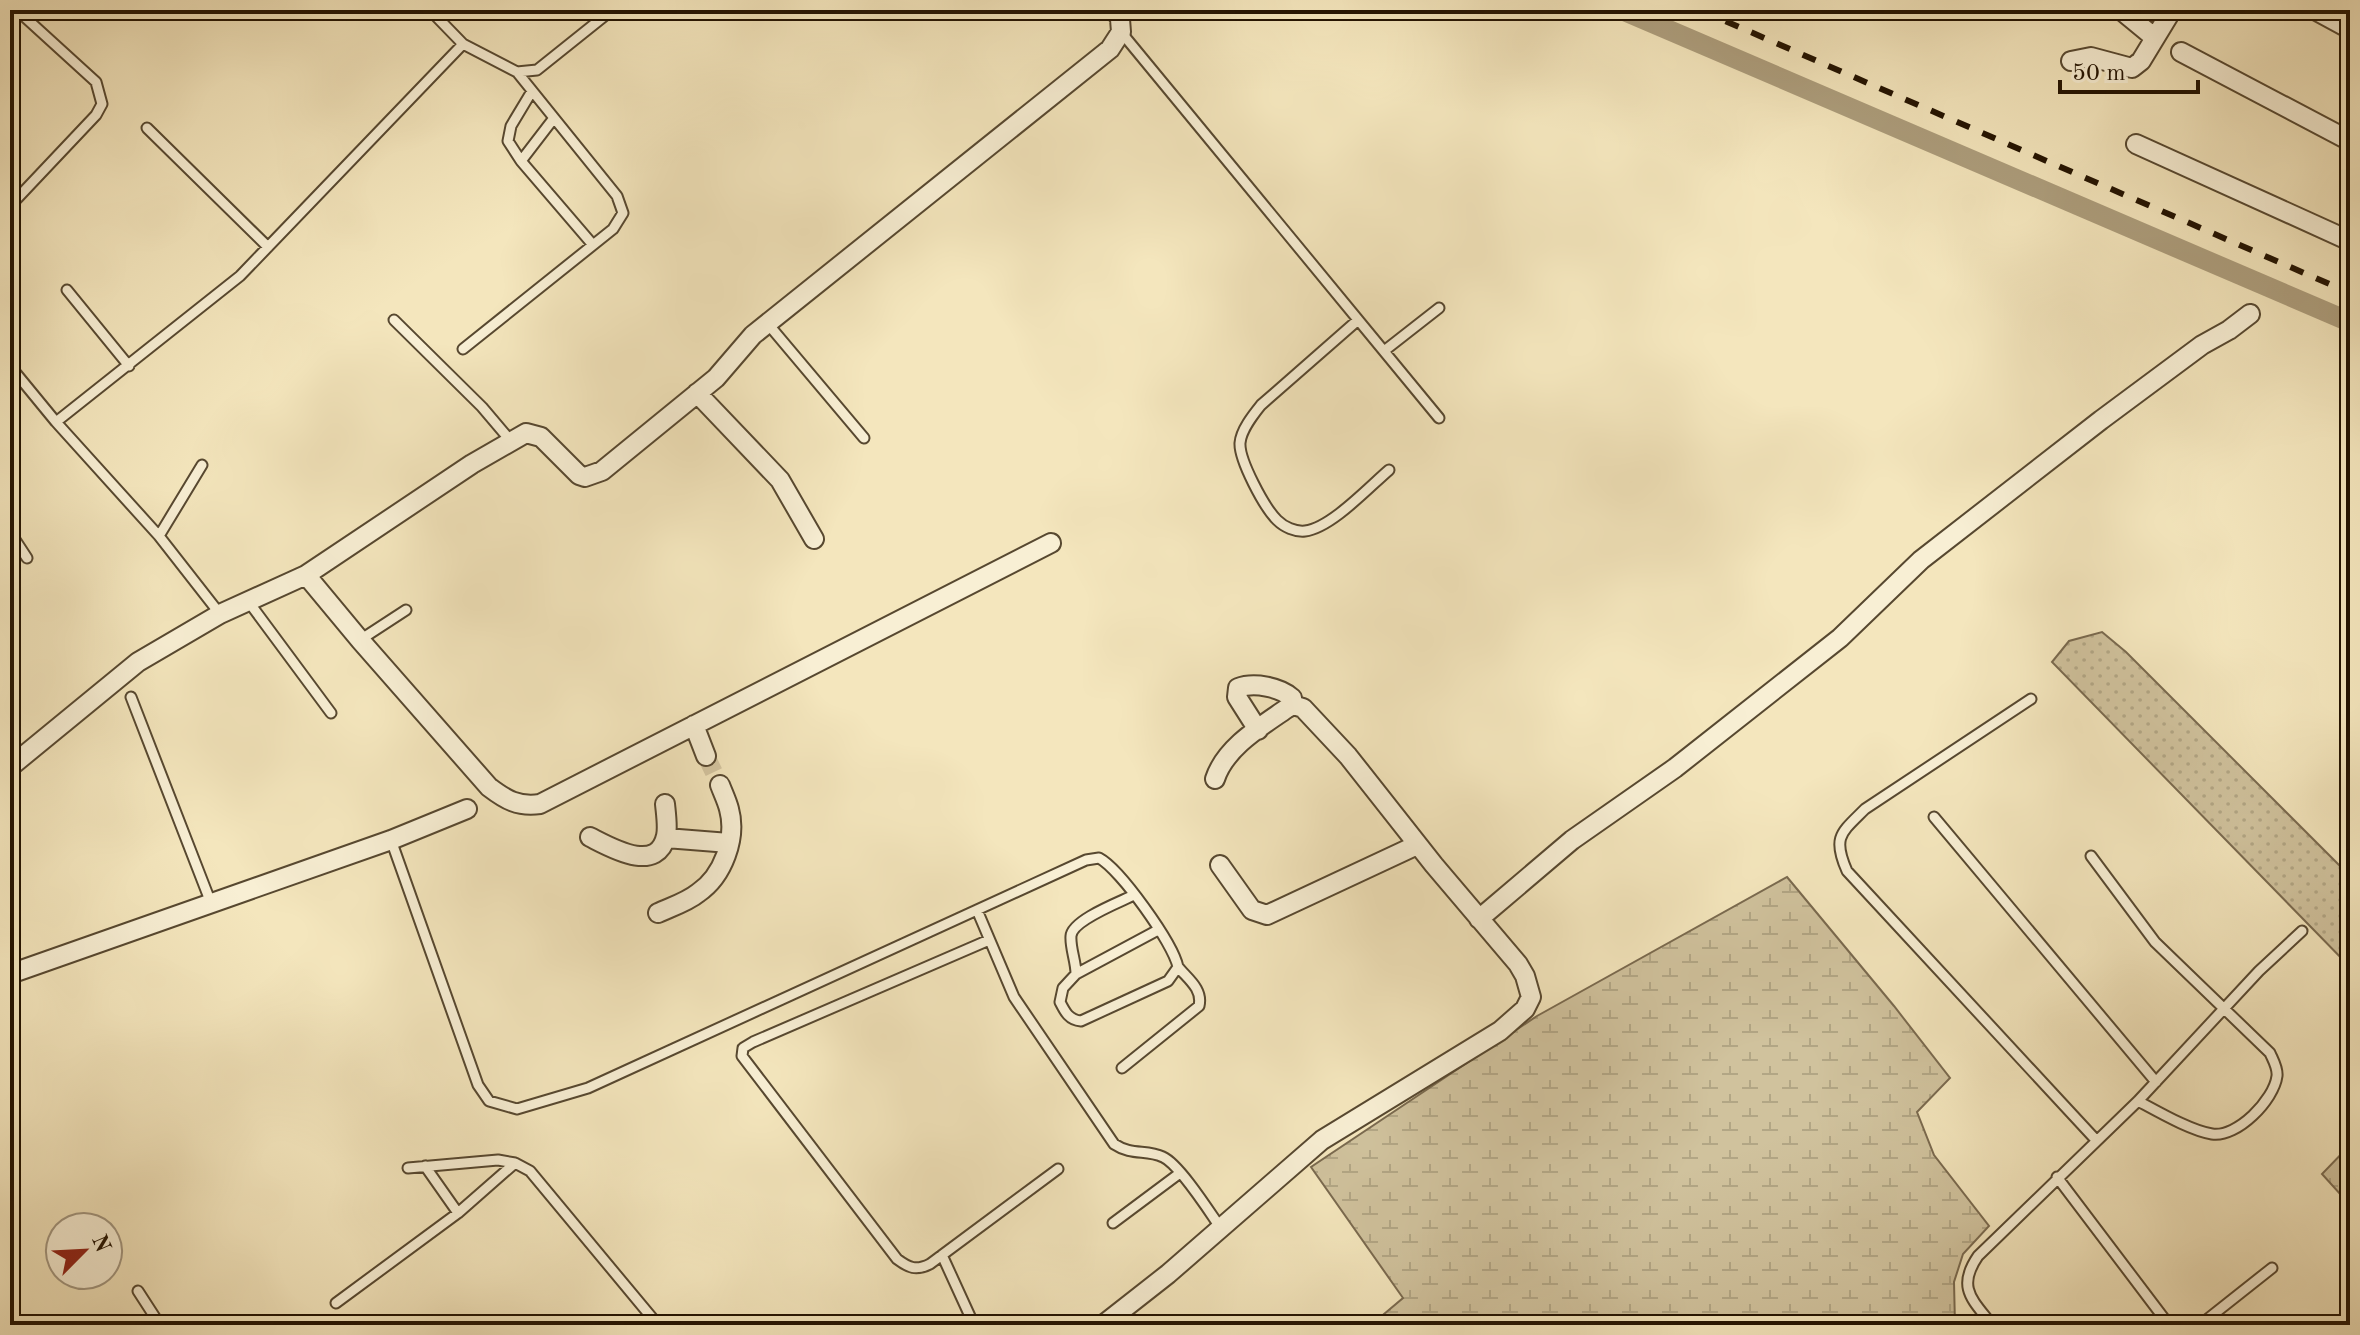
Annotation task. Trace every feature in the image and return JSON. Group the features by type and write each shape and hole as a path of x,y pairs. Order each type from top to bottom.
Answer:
{"street":[{"path":"10,767 138,662 220,614 306,575 510,440 526,433 541,437 573,471 585,477 602,471 716,378 753,335 1110,49 1121,32 1120,19 1115,10"},
{"path":"2121,10 2155,38"},
{"path":"2071,61 2091,57 2132,68 2141,61 2172,10"},
{"path":"2315,10 2350,29"},
{"path":"2181,52 2350,141"},
{"path":"2136,144 2350,241"},
{"path":"1479,919 1583,831 1675,768 1840,638 1921,560 2101,420 2202,345 2250,314"},
{"path":"697,393 780,480 814,539"},
{"path":"306,575 489,787 510,802 526,806 540,804 1051,543"},
{"path":"1258,730 1237,697 1238,688 1279,689 1292,698 1293,705"},
{"path":"1215,779 1226,758 1293,705"},
{"path":"1103,1325 1168,1274 1322,1140 1492,1036 1525,1009 1531,997 1525,976 1321,725 1303,708 1293,705"},
{"path":"694,725 706,756"},
{"path":"658,913 697,895 713,881 727,853 730,810 720,785"},
{"path":"590,837 635,857 656,851 666,838 665,804"},
{"path":"10,974 391,840 467,809"},
{"path":"666,838 729,843"},
{"path":"1220,865 1252,910 1267,915 1417,845"}],"lane":[{"path":"10,206 96,115 102,104 96,82 17,10"},
{"path":"430,10 463,44 517,72 623,206 621,221 463,349"},
{"path":"517,72 537,70 612,10"},
{"path":"1121,32 1439,418"},
{"path":"56,422 240,276 463,44"},
{"path":"532,91 508,134 508,141 521,161 593,245"},
{"path":"521,161 554,118"},
{"path":"147,128 268,247"},
{"path":"67,290 129,366"},
{"path":"1384,351 1439,308"},
{"path":"394,320 482,407 510,440"},
{"path":"1358,320 1261,405 1249,421 1240,442 1245,469 1276,520 1291,529 1305,531 1324,525 1389,470"},
{"path":"768,324 864,438"},
{"path":"10,366 159,536 220,614"},
{"path":"159,536 202,465"},
{"path":"10,532 27,558"},
{"path":"248,601 331,713"},
{"path":"360,640 406,610"},
{"path":"131,697 211,903"},
{"path":"2031,699 1865,809 1842,832 1838,852 1847,871 2096,1140"},
{"path":"10,725 10,740"},
{"path":"1934,817 2156,1082"},
{"path":"391,840 478,1085 489,1101 517,1109 588,1088 1086,860 1099,858 1118,872 1170,947 1178,967 1200,995 1199,1006 1122,1068"},
{"path":"2091,856 2155,942 2270,1053 2278,1072 2274,1090 2253,1117 2213,1135 2138,1101"},
{"path":"1076,974 1070,938 1073,929 1087,918 1134,895"},
{"path":"977,910 1014,997 1114,1144 1124,1151 1159,1155 1173,1162 1220,1227"},
{"path":"1158,930 1076,974 1063,988 1060,1002 1068,1016 1081,1021 1168,981 1178,967"},
{"path":"1992,1325 1968,1294 1971,1266 1991,1241 2138,1101 2302,931"},
{"path":"989,940 743,1048 742,1056 897,1259 909,1268 919,1269 942,1255 1058,1169"},
{"path":"408,1168 498,1160 515,1163 530,1171 658,1325"},
{"path":"336,1303 458,1213 515,1163"},
{"path":"425,1166 458,1213"},
{"path":"1113,1223 1180,1173"},
{"path":"2057,1177 2169,1325"},
{"path":"942,1255 974,1325"},
{"path":"2200,1325 2272,1268"},
{"path":"138,1291 160,1325"}],"green space":[{"path":"2102,632 2126,652 2350,876 2350,967 2052,662 2069,641"},
{"path":"1787,877 1950,1078 1917,1112 1934,1155 1989,1226 1963,1254 1954,1282 1955,1325 1371,1325 1403,1298 1311,1167 1537,1016"},
{"path":"2350,1145 2350,1205 2322,1174"}],"waterway":[{"path":"1622,10 2350,322"}],"tunnel":[{"path":"706,756 720,785"}],"railway":[{"path":"1700,10 2350,293"}]}
